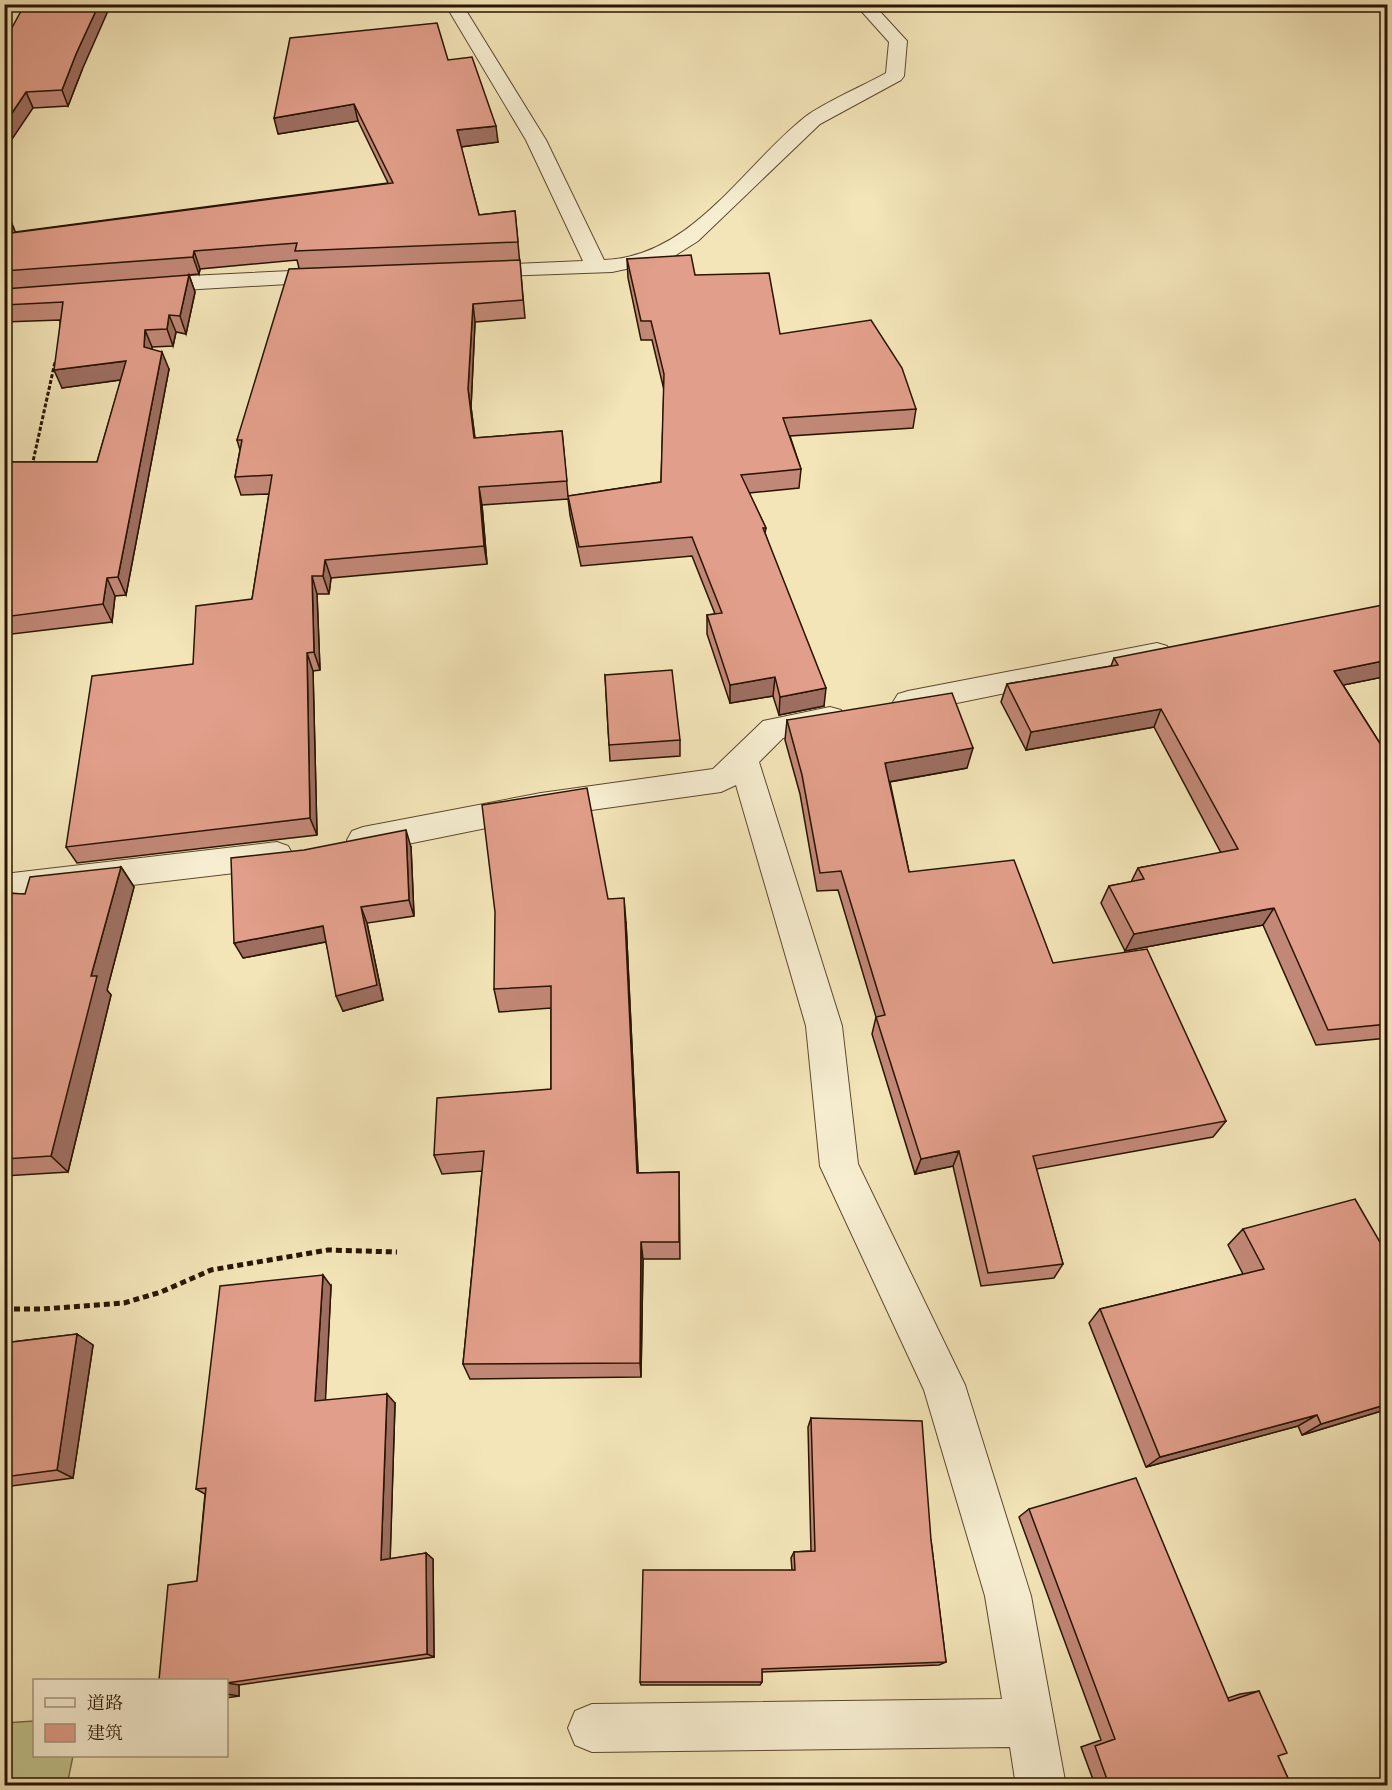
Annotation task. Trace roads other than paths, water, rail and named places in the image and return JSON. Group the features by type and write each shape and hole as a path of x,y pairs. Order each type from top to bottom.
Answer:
{"street":[{"path":"453,4 536,140 597,267"},
{"path":"454,272 612,266 660,255 691,237 813,120 895,76 898,41 863,4"},
{"path":"123,286 348,275"},
{"path":"334,846 541,805 721,780 774,729 1181,648"},
{"path":"743,758 825,1026 839,1166 944,1385 1008,1596 1041,1785"},
{"path":"4,887 299,852"},
{"path":"592,1728 1030,1723"}]}
